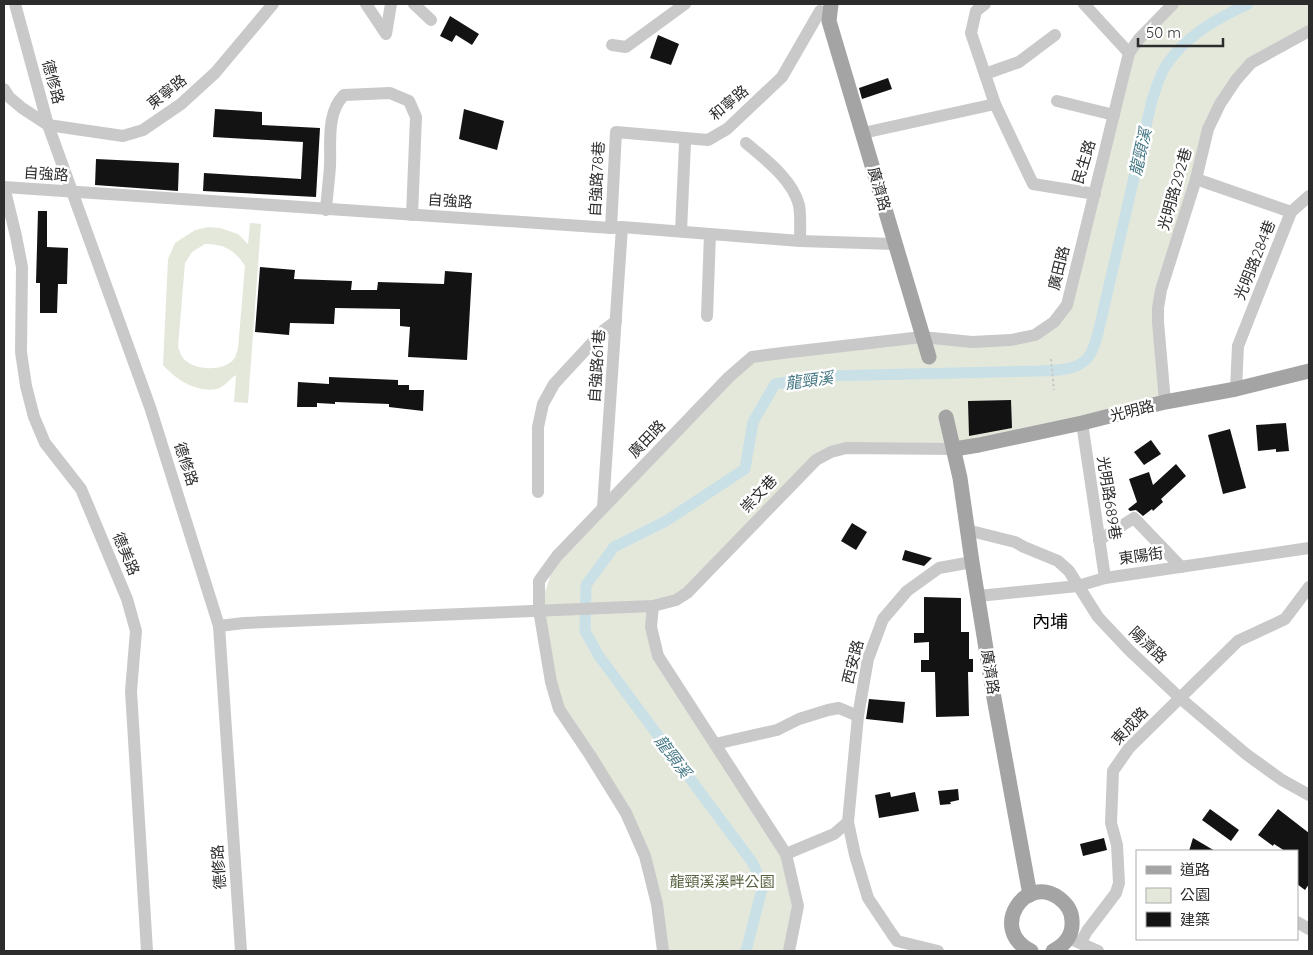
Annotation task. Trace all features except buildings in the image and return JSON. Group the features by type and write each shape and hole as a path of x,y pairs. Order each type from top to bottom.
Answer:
{"main road":[{"name":"廣濟路","path":"823,10 863,133 929,357"},
{"name":"光明路","path":"954,449 979,446 1309,371"},
{"name":"廣濟路","path":"946,417 960,478 994,698 1030,895"},
{"path":"1031,951 1024,948 1016,940 1011,920 1021,901 1039,892 1057,897 1065,903 1070,911 1075,940 1053,951"}],"street":[{"name":"德修路","path":"15,4 48,125 150,407 219,626 240,951"},
{"name":"東寧路","path":"48,125 123,136 143,130 181,104 215,73 273,4"},
{"path":"366,4 386,34 391,4"},
{"path":"414,4 430,20"},
{"path":"612,45 626,47 685,4"},
{"name":"民生路","path":"985,4 976,11 971,33 995,104 1033,184 1095,194 1129,53 1138,39 1173,4"},
{"path":"1084,4 1129,53"},
{"name":"和寧路","path":"616,132 708,140 727,129 782,77 823,10"},
{"name":"光明路292巷","path":"1166,402 1158,308 1196,179 1208,129 1220,104 1236,80 1251,63 1309,30"},
{"path":"985,74 1019,62 1055,35"},
{"path":"4,89 9,97 22,108 48,125"},
{"path":"326,210 330,168 331,123 337,102 344,95 390,93 409,100 416,117 412,215"},
{"path":"1057,101 1114,115"},
{"path":"863,133 995,104"},
{"name":"自強路78巷","path":"616,132 616,227"},
{"path":"681,231 685,143"},
{"path":"746,143 771,165 793,189 799,206 800,240"},
{"name":"光明路284巷","path":"1196,179 1291,212 1238,346 1236,389"},
{"name":"自強路","path":"4,187 326,210 800,240 895,244"},
{"name":"德美路","path":"4,187 22,267 21,352 26,386 34,417 45,443 81,490 128,599 136,630 132,691 147,951"},
{"name":"廣田路","path":"663,951 657,904 645,856 626,813 559,709 551,682 540,610 540,581 557,556 603,507 729,377 752,357 922,337 972,342 1011,340 1035,335 1054,322 1067,305 1095,194"},
{"path":"1291,212 1309,196"},
{"name":"自強路61巷","path":"603,507 616,321 616,227"},
{"path":"707,316 710,234"},
{"path":"538,492 538,427 543,404 554,384 604,330 616,321"},
{"name":"光明路689巷","path":"1082,423 1105,578"},
{"name":"崇文巷","path":"219,626 254,622 653,606 676,600 687,593 816,460 831,452 846,448 954,449"},
{"path":"1099,540 1134,518 1181,567"},
{"name":"陽濟路","path":"967,530 1015,542 1058,561 1069,571 1098,617 1130,651 1180,698 1246,754 1282,780 1309,795"},
{"name":"東陽街","path":"978,596 1078,586 1105,578 1309,548"},
{"name":"西安路","path":"938,951 896,946 868,898 855,855 848,822 858,716 868,659 884,619 907,590 939,568 972,562"},
{"name":"東成路","path":"1075,940 1087,931 1116,893 1119,883 1117,845 1111,823 1113,771 1129,748 1238,641 1285,619 1309,587"},
{"path":"653,606 651,627 658,656 786,854 798,906 789,951"},
{"path":"715,744 778,730 828,710 839,708 858,716"},
{"path":"786,854 834,834 848,822"},
{"path":"1298,923 1309,929"},
{"path":"1075,940 1098,951"}],"path":[{"path":"1051,359 1054,390"}],"green space":[{"name":"龍頸溪溪畔公園","path":"1173,4 1309,4 1309,31 1267,53 1219,104 1161,290 1165,402 956,452 846,448 816,460 687,593 653,606 658,656 786,854 798,906 789,951 663,951 645,856 559,709 539,610 557,556 752,357 782,353 1035,335 1067,305 1129,53"},
{"path":"250,223 261,224 248,403 234,402 236,375 220,388 209,390 187,384 163,365 168,259 175,243 195,230 208,227 220,228 238,234 248,244","holes":["205,244 218,245 228,249 245,266 238,348 234,359 216,368 201,367 188,362 183,358 178,347 185,263 192,252"]}],"waterway":[{"name":"龍頸溪","path":"746,951 763,885 752,862 599,656 585,631 586,585 614,547 666,521 745,469 753,422 775,384 825,376 1059,370 1074,367 1087,359 1098,333 1152,100 1161,75 1173,56 1192,37 1213,22 1248,4"}],"district":[{"name":"內埔","path":"1050,622"}]}
